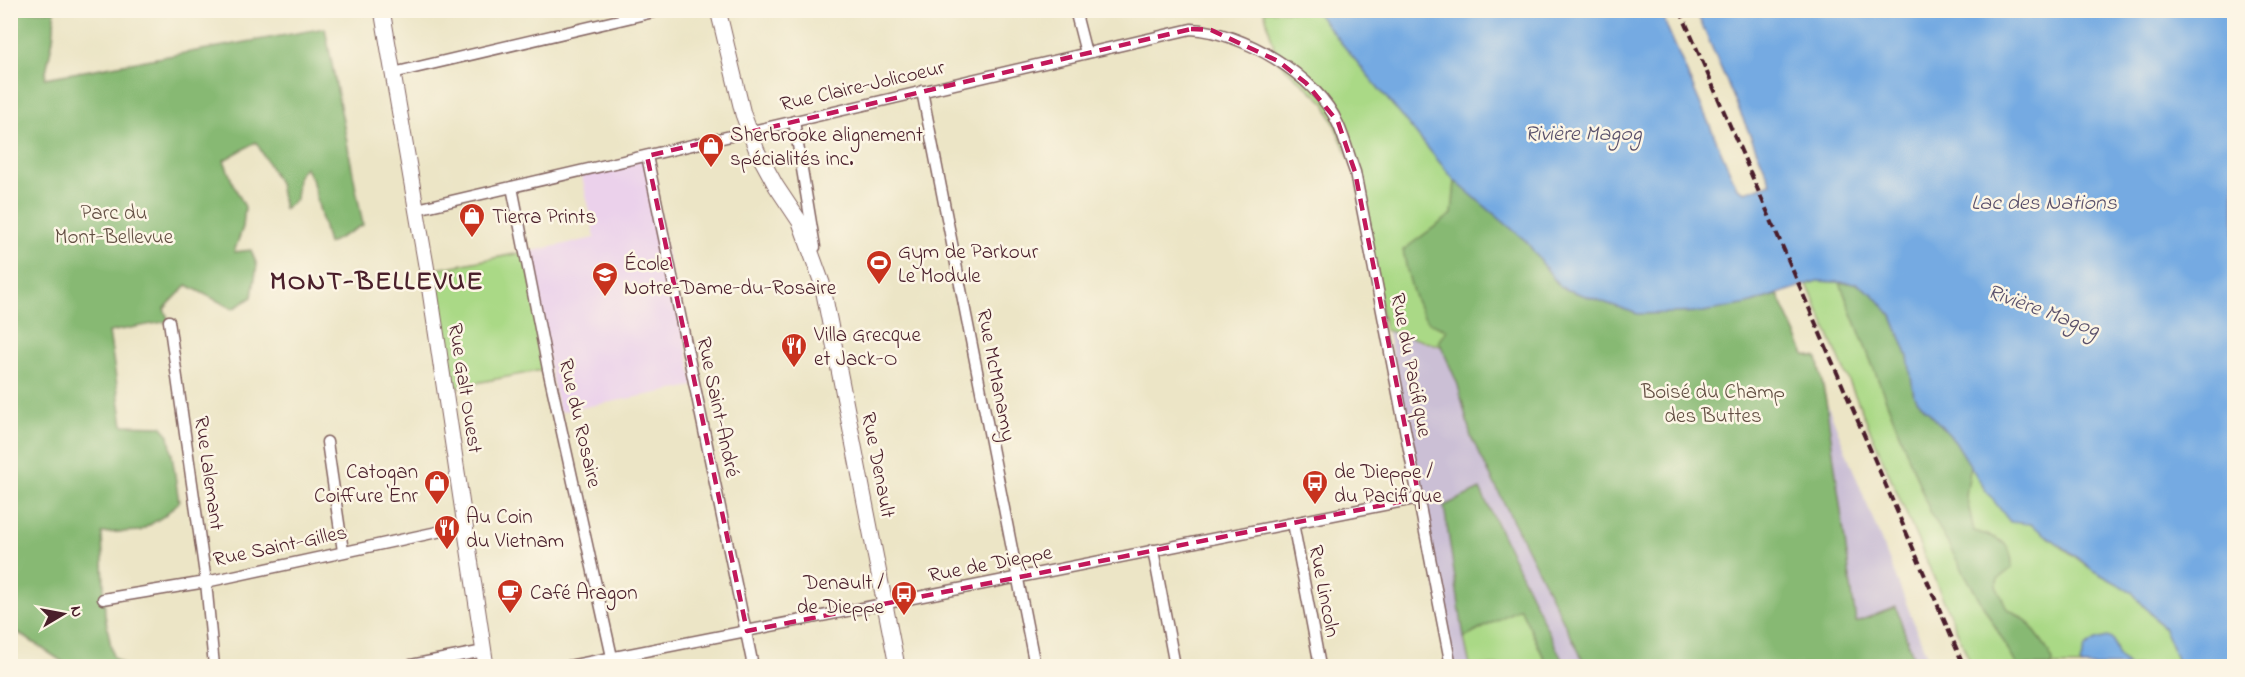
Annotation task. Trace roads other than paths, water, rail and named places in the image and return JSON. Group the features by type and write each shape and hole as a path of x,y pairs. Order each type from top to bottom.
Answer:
{"main road":[{"name":"Rue Galt Ouest","path":"382,10 417,209 485,659"},
{"name":"Rue Denault","path":"718,10 743,114 757,151 776,186 800,222 818,271 828,309 897,666"}],"street":[{"path":"393,73 662,10"},
{"path":"1075,10 1086,53"},
{"name":"Rue Claire-Jolicoeur","path":"417,209 1191,29 1211,30 1241,40 1278,61 1306,83"},
{"name":"Rue du Pacifique","path":"1306,83 1325,103 1338,122 1355,172 1450,666"},
{"name":"Rue McManamy","path":"922,91 1035,666"},
{"name":"Rue Denault","path":"794,121 818,271"},
{"name":"Rue Saint-André","path":"647,156 753,666"},
{"name":"Rue du Rosaire","path":"512,187 548,369 613,662"},
{"name":"Rue Lalemant","path":"169,321 206,582 214,666"},
{"path":"327,442 343,551"},
{"name":"Rue de Dieppe","path":"569,666 613,662 747,631 1419,498"},
{"name":"Rue Lincoln","path":"1293,523 1320,666"},
{"name":"Rue Saint-Gilles","path":"103,599 206,582 465,526"},
{"path":"1153,550 1175,666"},
{"path":"406,666 485,659"}],"water":[{"name":"Lac des Nations","path":"1315,11 1660,11 1737,188 1745,192 1771,183 1696,11 2234,11 2234,666 2180,666 2164,629 2131,591 2094,571 2030,524 2010,522 1984,488 1955,441 1914,396 1908,357 1892,316 1873,294 1856,283 1817,281 1748,304 1703,312 1638,314 1560,287 1526,241 1455,181"},
{"path":"2107,637 2113,640 2119,657 2129,666 2082,666 2080,663 2085,647 2096,640"}],"railway":[{"path":"1680,10 1964,666"}],"place":[{"name":"Sherbrooke alignement spécialités inc.","path":"711,169"},
{"name":"Tierra Prints","path":"472,239"},
{"name":"Gym de Parkour Le Module","path":"879,286"},
{"name":"École Notre-Dame-du-Rosaire","path":"605,298"},
{"name":"Villa Grecque et Jack-O","path":"794,369"},
{"name":"Catogan Coiffure Enr","path":"437,506"},
{"name":"de Dieppe / du Pacifique","path":"1315,506"},
{"name":"Au Coin du Vietnam","path":"447,551"},
{"name":"Café Aragon","path":"510,615"},
{"name":"Denault / de Dieppe","path":"904,617"}],"district":[{"name":"MONT-BELLEVUE","path":"377,280"}],"water label":[{"name":"Rivière Magog","path":"1583,132"},
{"name":"Rivière Magog","path":"2044,309"}],"park label":[{"name":"Parc du Mont-Bellevue","path":"114,224"},
{"name":"Boisé du Champ des Buttes","path":"1713,403"}]}
